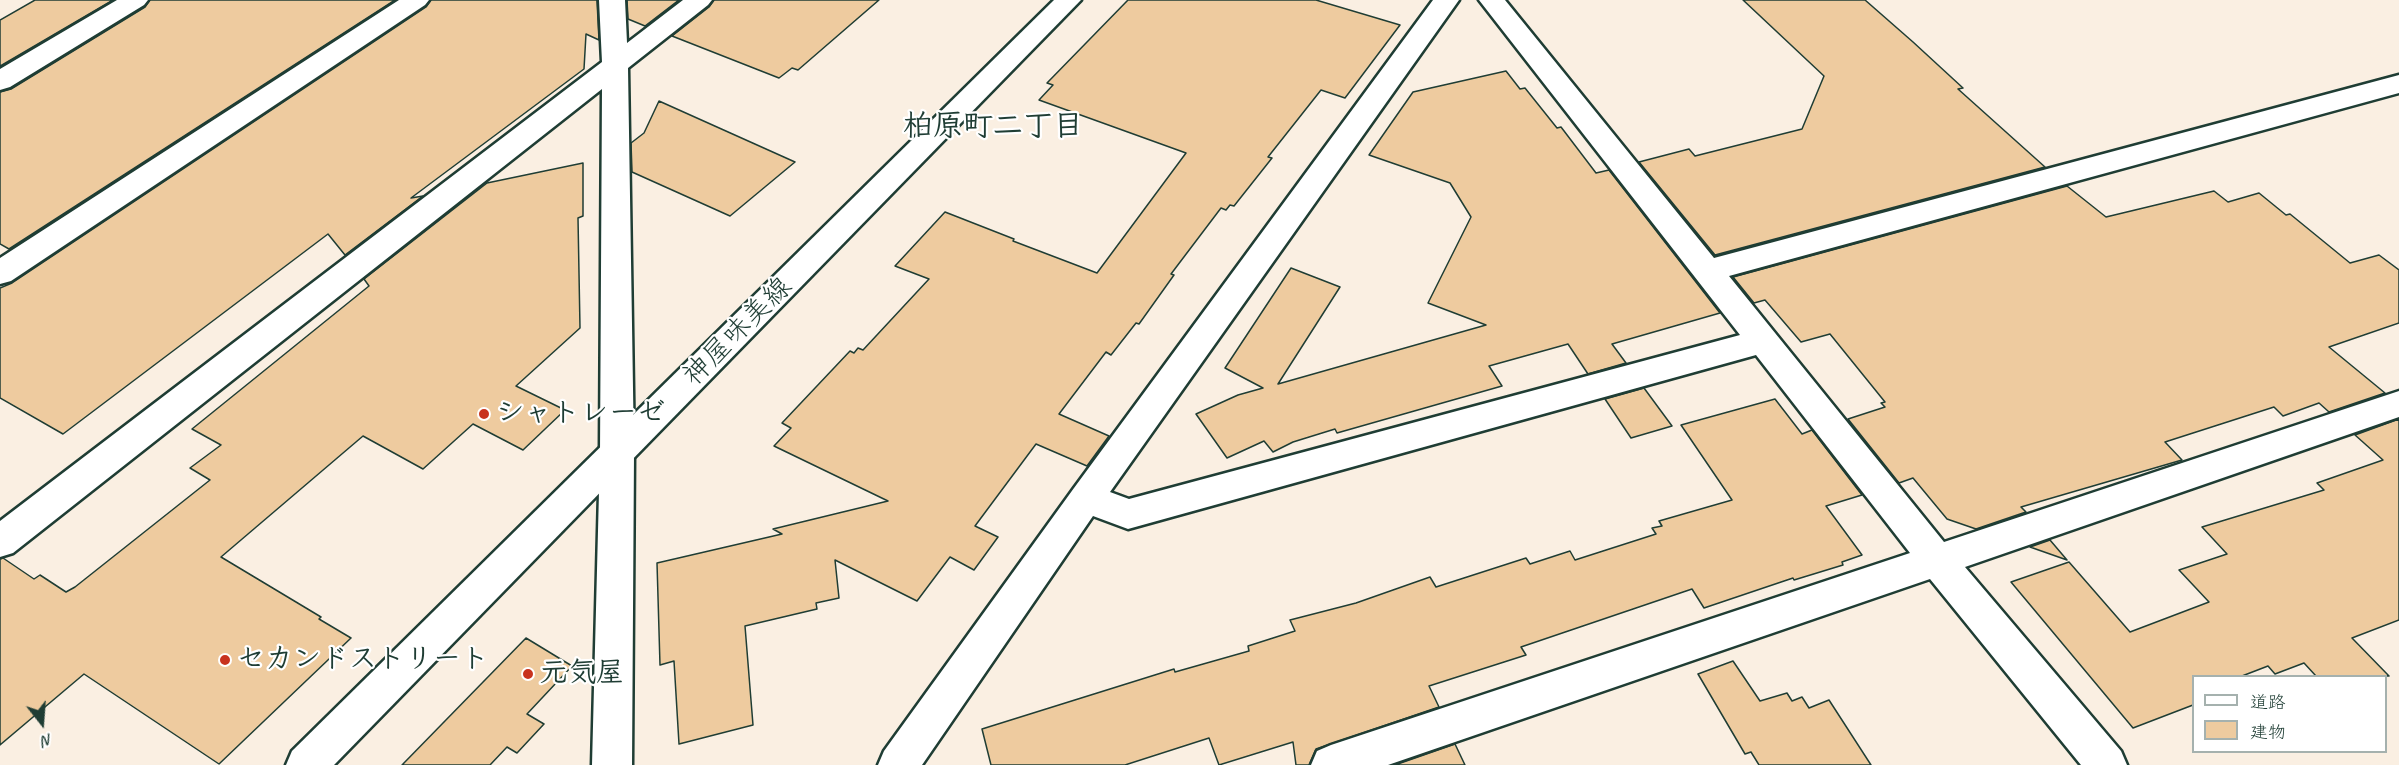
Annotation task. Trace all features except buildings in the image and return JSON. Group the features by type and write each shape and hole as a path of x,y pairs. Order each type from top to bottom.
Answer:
{"street":[{"path":"0,81 135,0"},
{"path":"0,273 417,0"},
{"path":"612,0 615,66 616,453 612,765"},
{"path":"0,542 699,0"},
{"name":"神屋味美線","path":"306,765 1068,0"},
{"path":"898,765 1086,498 1446,0"},
{"path":"1492,0 1936,559 2107,765"},
{"path":"1708,271 2399,84"},
{"path":"1086,498 1128,514 1764,341"},
{"path":"1331,765 2399,404"}],"place":[{"name":"シャトレーゼ","path":"484,414"},
{"name":"セカンドストリート","path":"225,660"},
{"name":"元気屋","path":"528,674"}],"district":[{"name":"柏原町二丁目","path":"993,127"}]}
